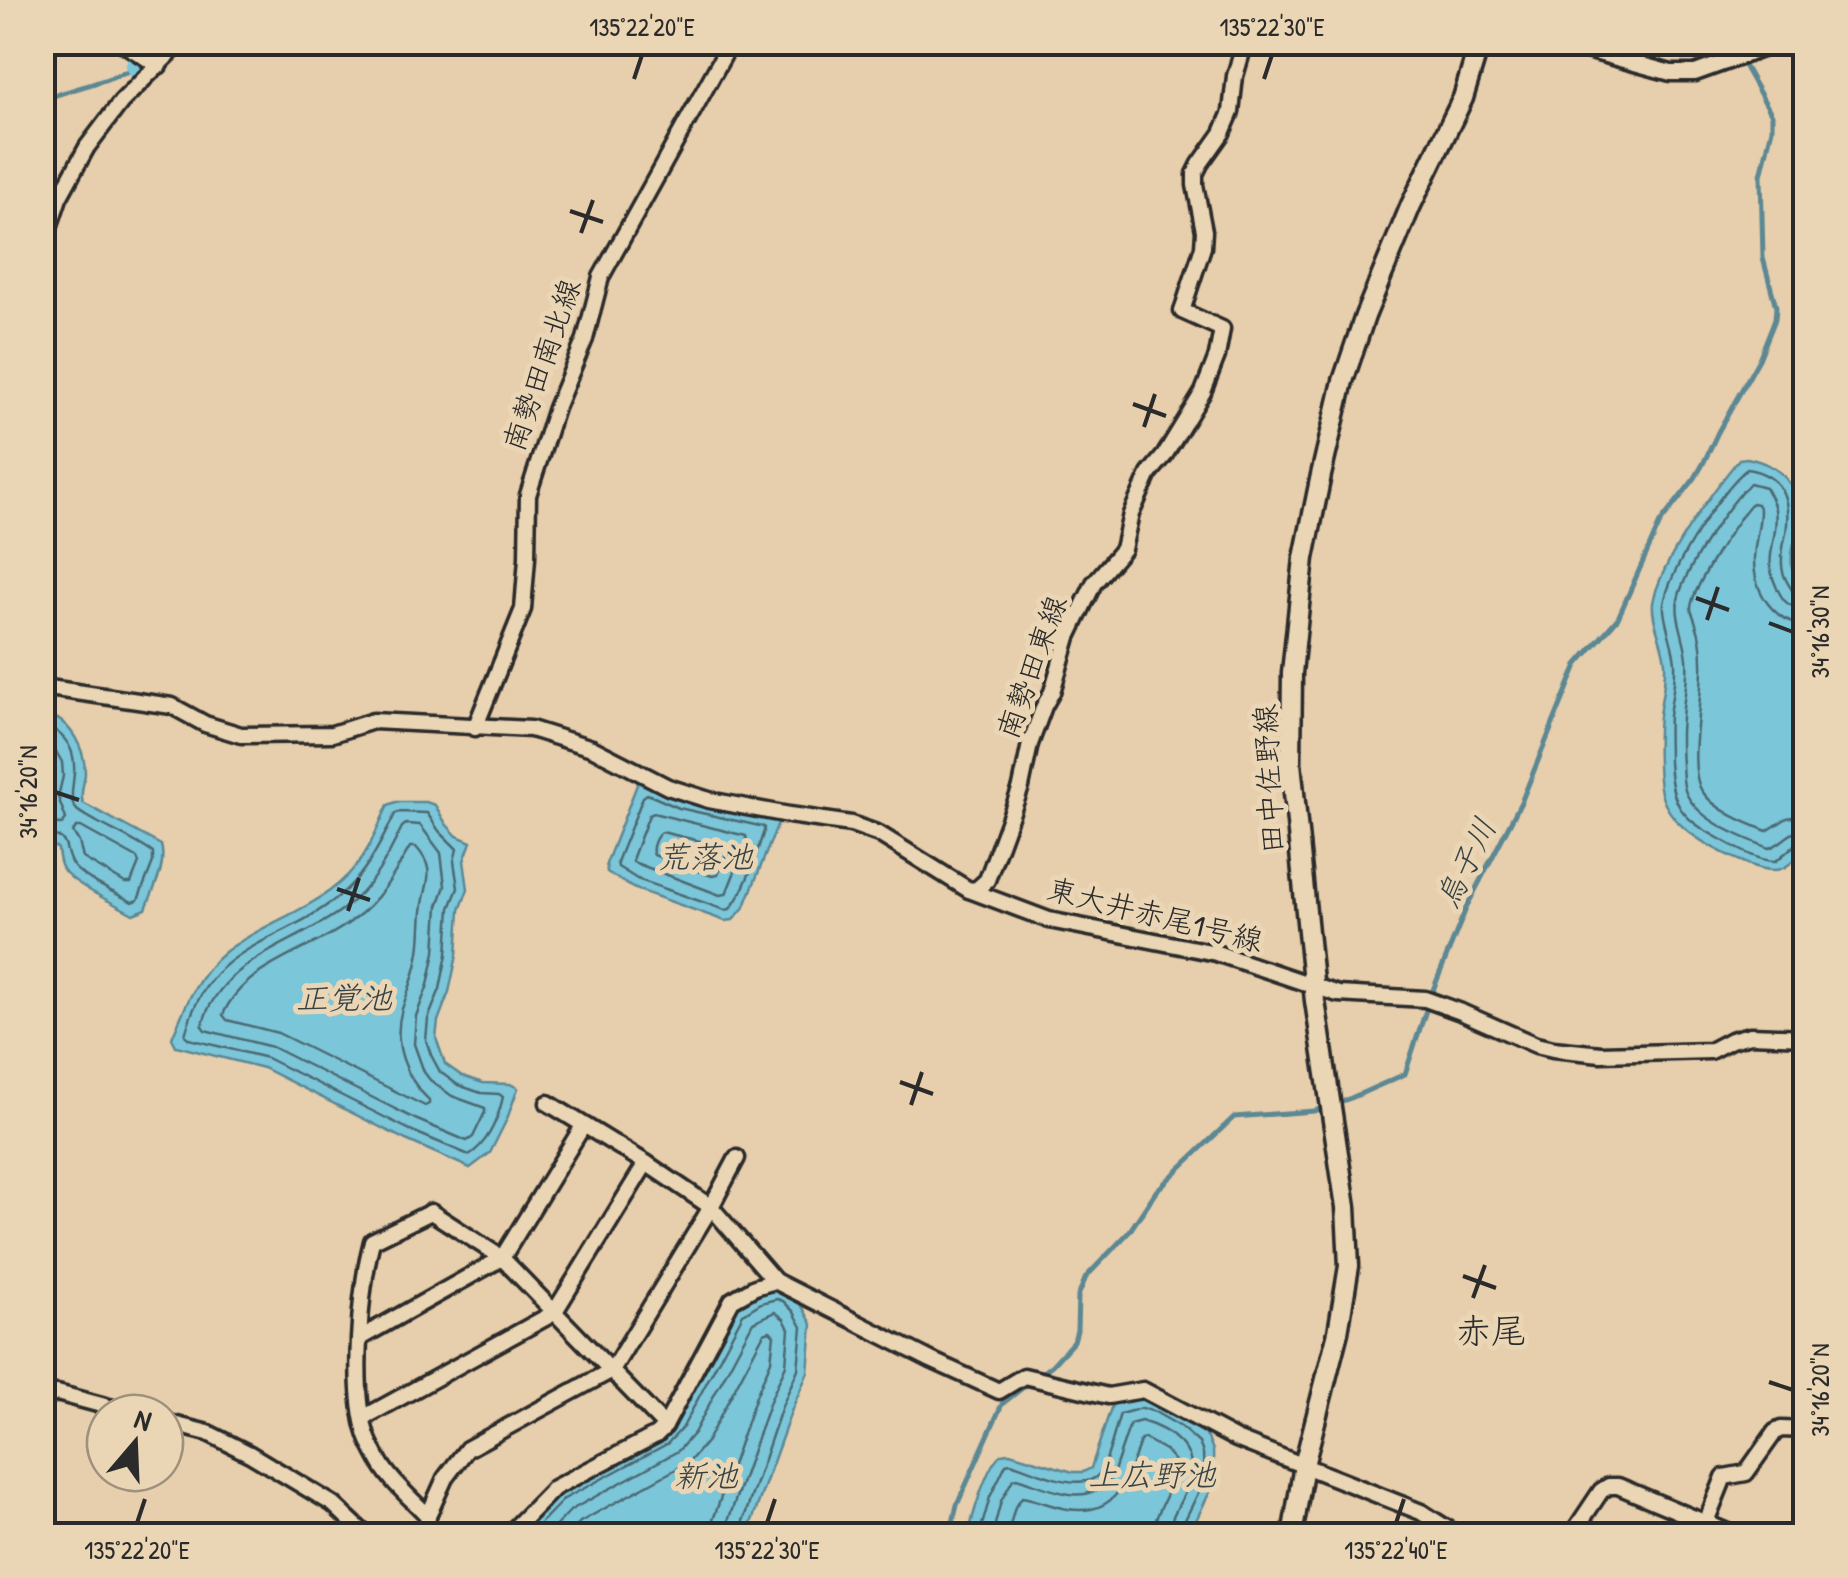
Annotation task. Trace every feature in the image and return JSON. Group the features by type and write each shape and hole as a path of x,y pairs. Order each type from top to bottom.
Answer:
{"street":[{"path":"120,42 151,61"},
{"path":"42,249 59,198 88,147 151,61 181,42"},
{"name":"南勢田南北線","path":"475,728 523,609 528,495 556,408 586,339 600,277 731,42"},
{"name":"南勢田東線","path":"969,890 977,889 987,880 1035,731 1083,603 1094,582 1122,549 1138,495 1203,392 1217,356 1222,329 1182,312 1203,246 1195,174 1231,112 1234,76 1245,42"},
{"name":"田中佐野線","path":"1292,1536 1304,1465 1338,1332 1348,1266 1346,1207 1314,988 1291,763 1292,673 1304,558 1343,380 1411,206 1463,98 1480,42"},
{"path":"1558,42 1671,73 1695,74 1781,42"},
{"name":"東大井赤尾1号線","path":"42,688 172,706 205,724 241,735 332,734 373,721 531,729 592,748 668,787 708,800 852,824 879,834 969,890 1048,920 1216,953 1314,988 1359,997 1429,1000 1536,1045 1601,1054 1710,1052 1750,1034 1806,1036"},
{"path":"548,1103 712,1207 775,1281 931,1360 999,1391 1024,1376 1108,1396 1143,1390 1236,1439 1422,1512 1459,1536"},
{"path":"360,1338 502,1258 583,1126"},
{"path":"426,1536 428,1516 446,1478 468,1449 612,1370 712,1207 736,1158"},
{"path":"362,1418 554,1313 646,1163"},
{"path":"428,1516 383,1469 367,1438 362,1418 360,1338 366,1264 372,1241 431,1212 502,1258 665,1426"},
{"path":"507,1536 554,1488 656,1435 665,1426 732,1300 775,1281"},
{"path":"42,1398 57,1394 85,1401"},
{"path":"185,1427 208,1433 250,1454 334,1504 367,1536"},
{"path":"1706,1522 1724,1477 1746,1473 1775,1432 1806,1430"},
{"path":"1571,1536 1601,1490 1609,1486 1618,1486 1737,1536"}],"water":[{"path":"1739,459 1774,468 1790,484 1797,507 1792,562 1805,595 1805,847 1792,862 1774,870 1722,852 1684,828 1666,806 1659,776 1658,724 1665,670 1653,603 1676,548"},
{"path":"43,708 72,732 79,744 85,765 83,803 161,845 161,869 146,909 133,914 88,889 64,871 58,849 43,846"},
{"name":"荒落池","path":"646,780 780,818 745,906 733,920 725,921 633,888 607,872 606,864 638,782"},
{"name":"正覚池","path":"388,805 435,805 457,836 471,842 464,861 468,889 460,910 457,955 436,1038 445,1064 462,1076 518,1088 490,1153 470,1168 263,1068 176,1046 172,1038 207,970 241,941 310,904 341,881 365,853"},
{"name":"新池","path":"775,1288 787,1291 812,1324 808,1372 747,1535 515,1536 557,1491 662,1435 735,1308 742,1301"},
{"name":"上広野池","path":"1144,1398 1187,1419 1207,1436 1213,1450 1214,1483 1189,1535 969,1536 986,1479 1002,1454 1083,1472 1091,1468 1112,1405"}],"waterway":[{"path":"158,49 164,42"},
{"name":"烏子川","path":"1039,1375 1074,1341 1078,1296 1086,1277 1129,1232 1157,1190 1234,1117 1314,1111 1405,1074 1467,906 1522,800 1577,665 1618,618 1660,523 1703,464 1759,359 1775,319 1776,307 1763,258 1761,175 1772,115 1737,53 1740,42"},
{"path":"140,66 158,49"},
{"path":"42,100 140,66"},
{"name":"烏子川","path":"950,1536 957,1505 1002,1404 1030,1382"}],"district":[{"name":"赤尾","path":"1491,1331"}]}
